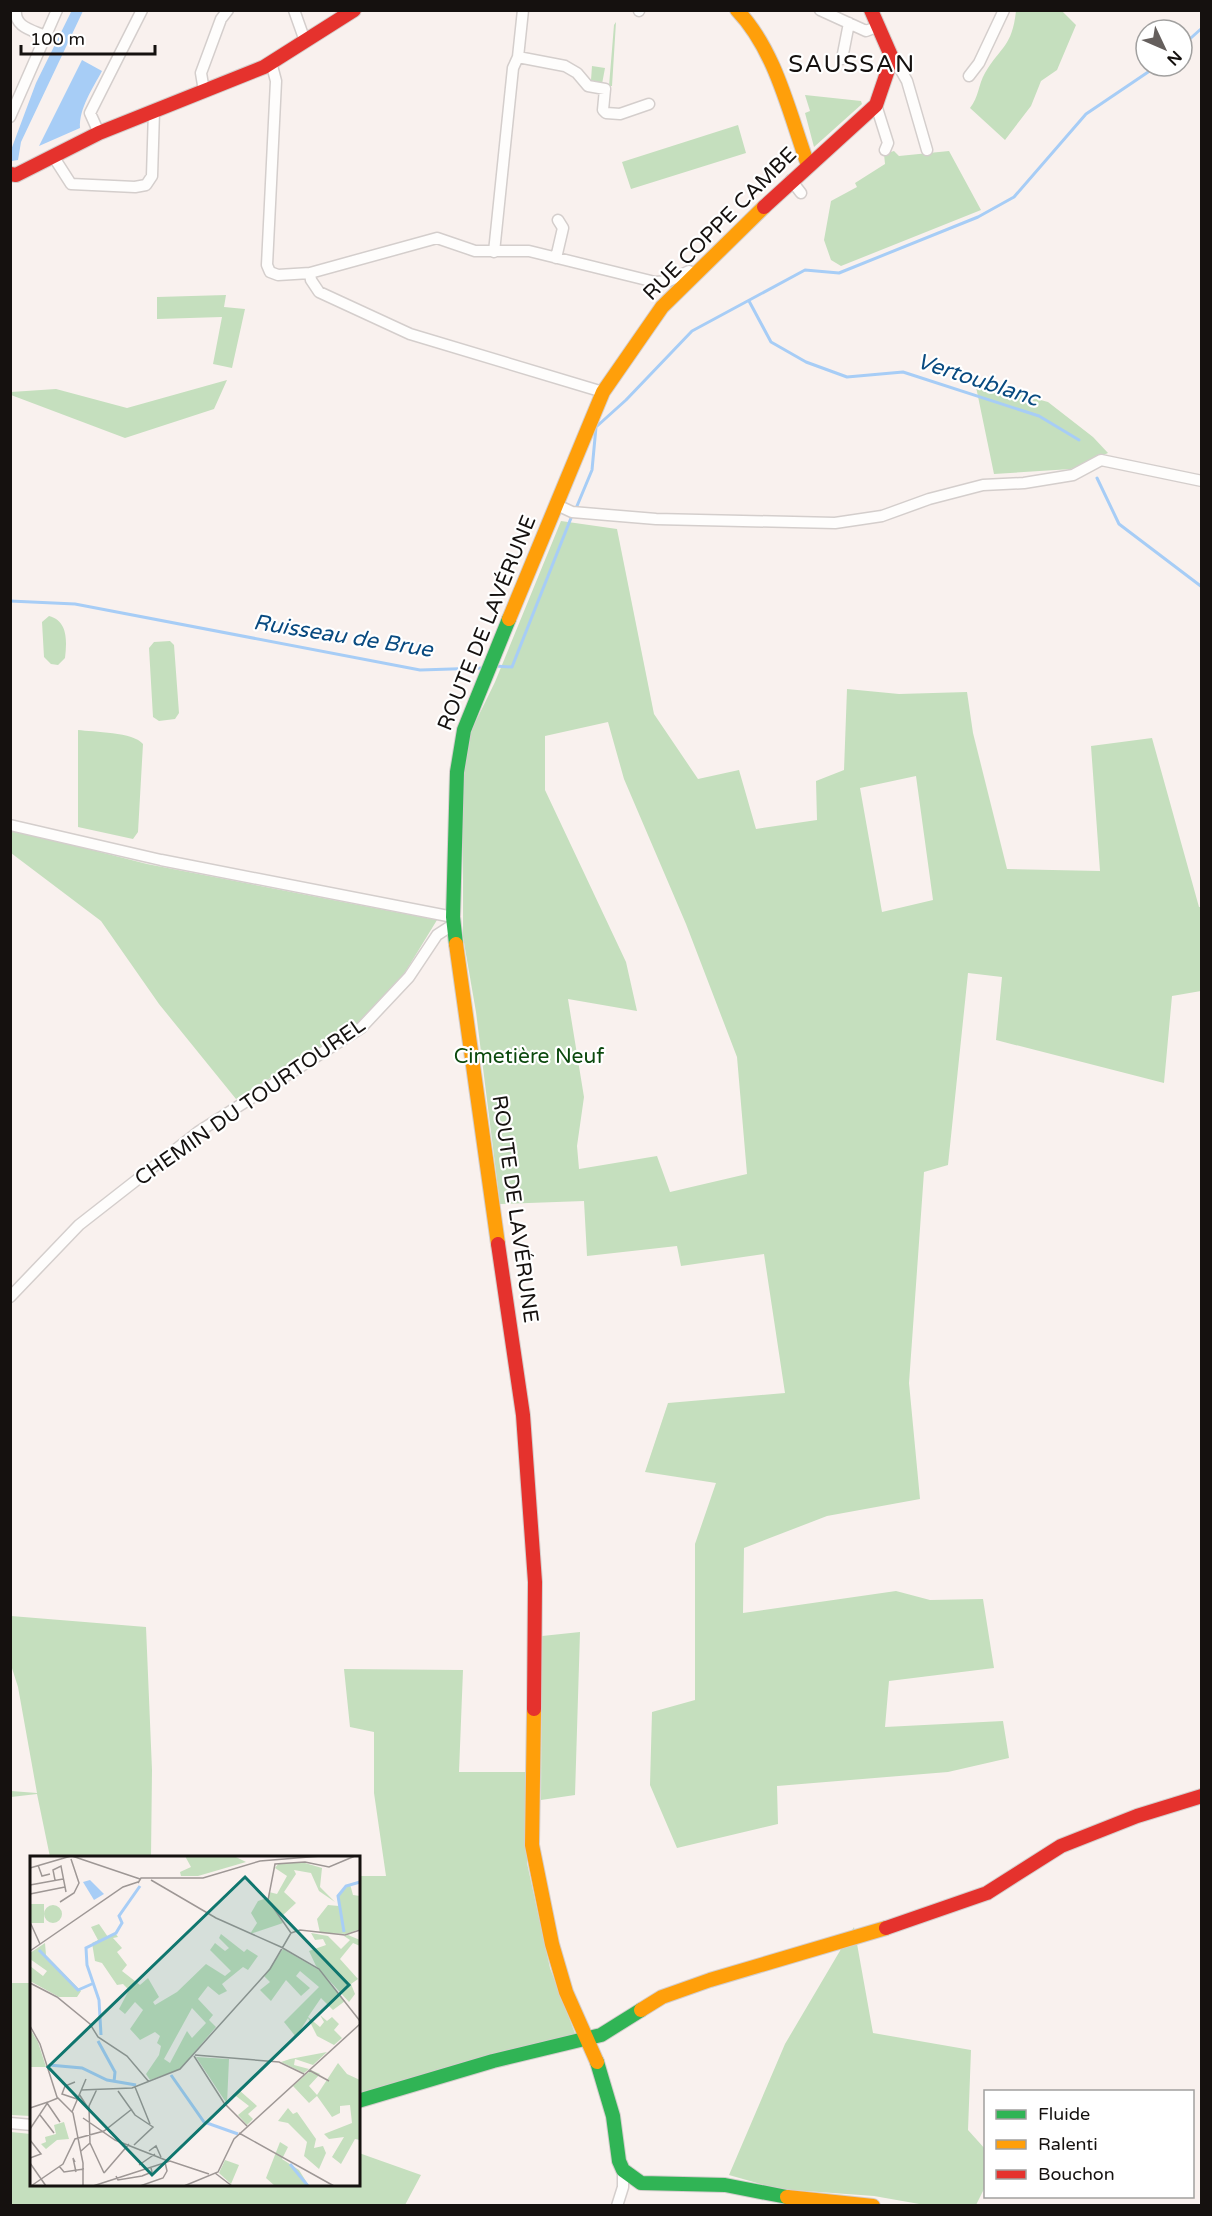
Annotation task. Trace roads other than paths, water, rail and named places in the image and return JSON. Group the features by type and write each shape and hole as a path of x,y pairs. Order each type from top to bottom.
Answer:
{"street":[{"path":"16,10 16,20 21,26 45,36"},
{"path":"10,117 57,10"},
{"path":"99,133 90,113 142,10"},
{"path":"204,91 201,73 221,19 228,10"},
{"path":"294,10 305,41"},
{"path":"14,175 99,133 271,63 354,10"},
{"path":"494,252 513,68 518,57 523,10"},
{"path":"737,10 748,16 785,99 808,165"},
{"path":"871,10 891,52 891,64 899,67 907,81 927,150"},
{"path":"969,76 979,63 1004,10"},
{"path":"825,11 866,31 879,26"},
{"path":"842,59 849,22"},
{"path":"518,57 565,66 577,73 588,86 605,89 603,110 606,113 621,114 649,104"},
{"path":"271,63 276,81 267,265 270,272 278,275 310,273 437,237 475,251 529,252 655,282 669,281 689,271 696,275"},
{"name":"RUE COPPE CAMBE","path":"588,423 603,392 632,347 662,307 791,180 876,105 891,64"},
{"path":"876,105 888,143 885,150"},
{"path":"53,156 71,184 146,185 152,176 154,111"},
{"path":"791,180 801,193"},
{"path":"556,258 562,228 558,220"},
{"path":"310,273 311,280 319,292 410,334 603,392"},
{"name":"ROUTE DE LAVÉRUNE","path":"588,423 489,675 464,730 460,747 454,920 523,1415 535,1582 532,1845 552,1944 566,1992 601,2071 623,2170"},
{"path":"557,505 572,512 656,519 835,523 882,516 929,499 983,485 1024,483 1073,475 1101,460 1202,481"},
{"path":"10,825 172,862 454,920"},
{"name":"CHEMIN DU TOURTOUREL","path":"10,1297 79,1225 198,1132 361,1028 409,977 437,935 454,920"},
{"path":"360,2100 493,2061 601,2035 662,1997 710,1980 876,1931 987,1893 1061,1846 1137,1816 1202,1796"},
{"path":"10,2123 30,2125"},
{"path":"617,2205 623,2187 623,2170"},
{"path":"623,2170 641,2183 725,2185 782,2196 873,2205"}],"water":[{"path":"72,10 83,11 21,142 18,160 12,161 11,150 36,83"},
{"path":"82,60 102,71 84,106 80,128 39,146"}],"waterway":[{"name":"Ruisseau de Brue","path":"1194,35 1202,28"},
{"name":"Ruisseau de Brue","path":"577,506 592,470 596,427 626,400 692,331 805,270 839,273 978,217 1014,197 1086,114 1139,78"},
{"name":"Vertoublanc","path":"749,301 771,342 806,362 847,377 903,372 1039,416 1079,440"},
{"name":"Vertoublanc","path":"1097,478 1119,524 1202,587"},
{"name":"Ruisseau de Brue","path":"495,666 512,667 571,518"},
{"name":"Ruisseau de Brue","path":"10,601 75,604 420,670 483,668"}],"district":[{"name":"SAUSSAN","path":"852,64"}],"park label":[{"name":"Cimetière Neuf","path":"529,1056"}]}
